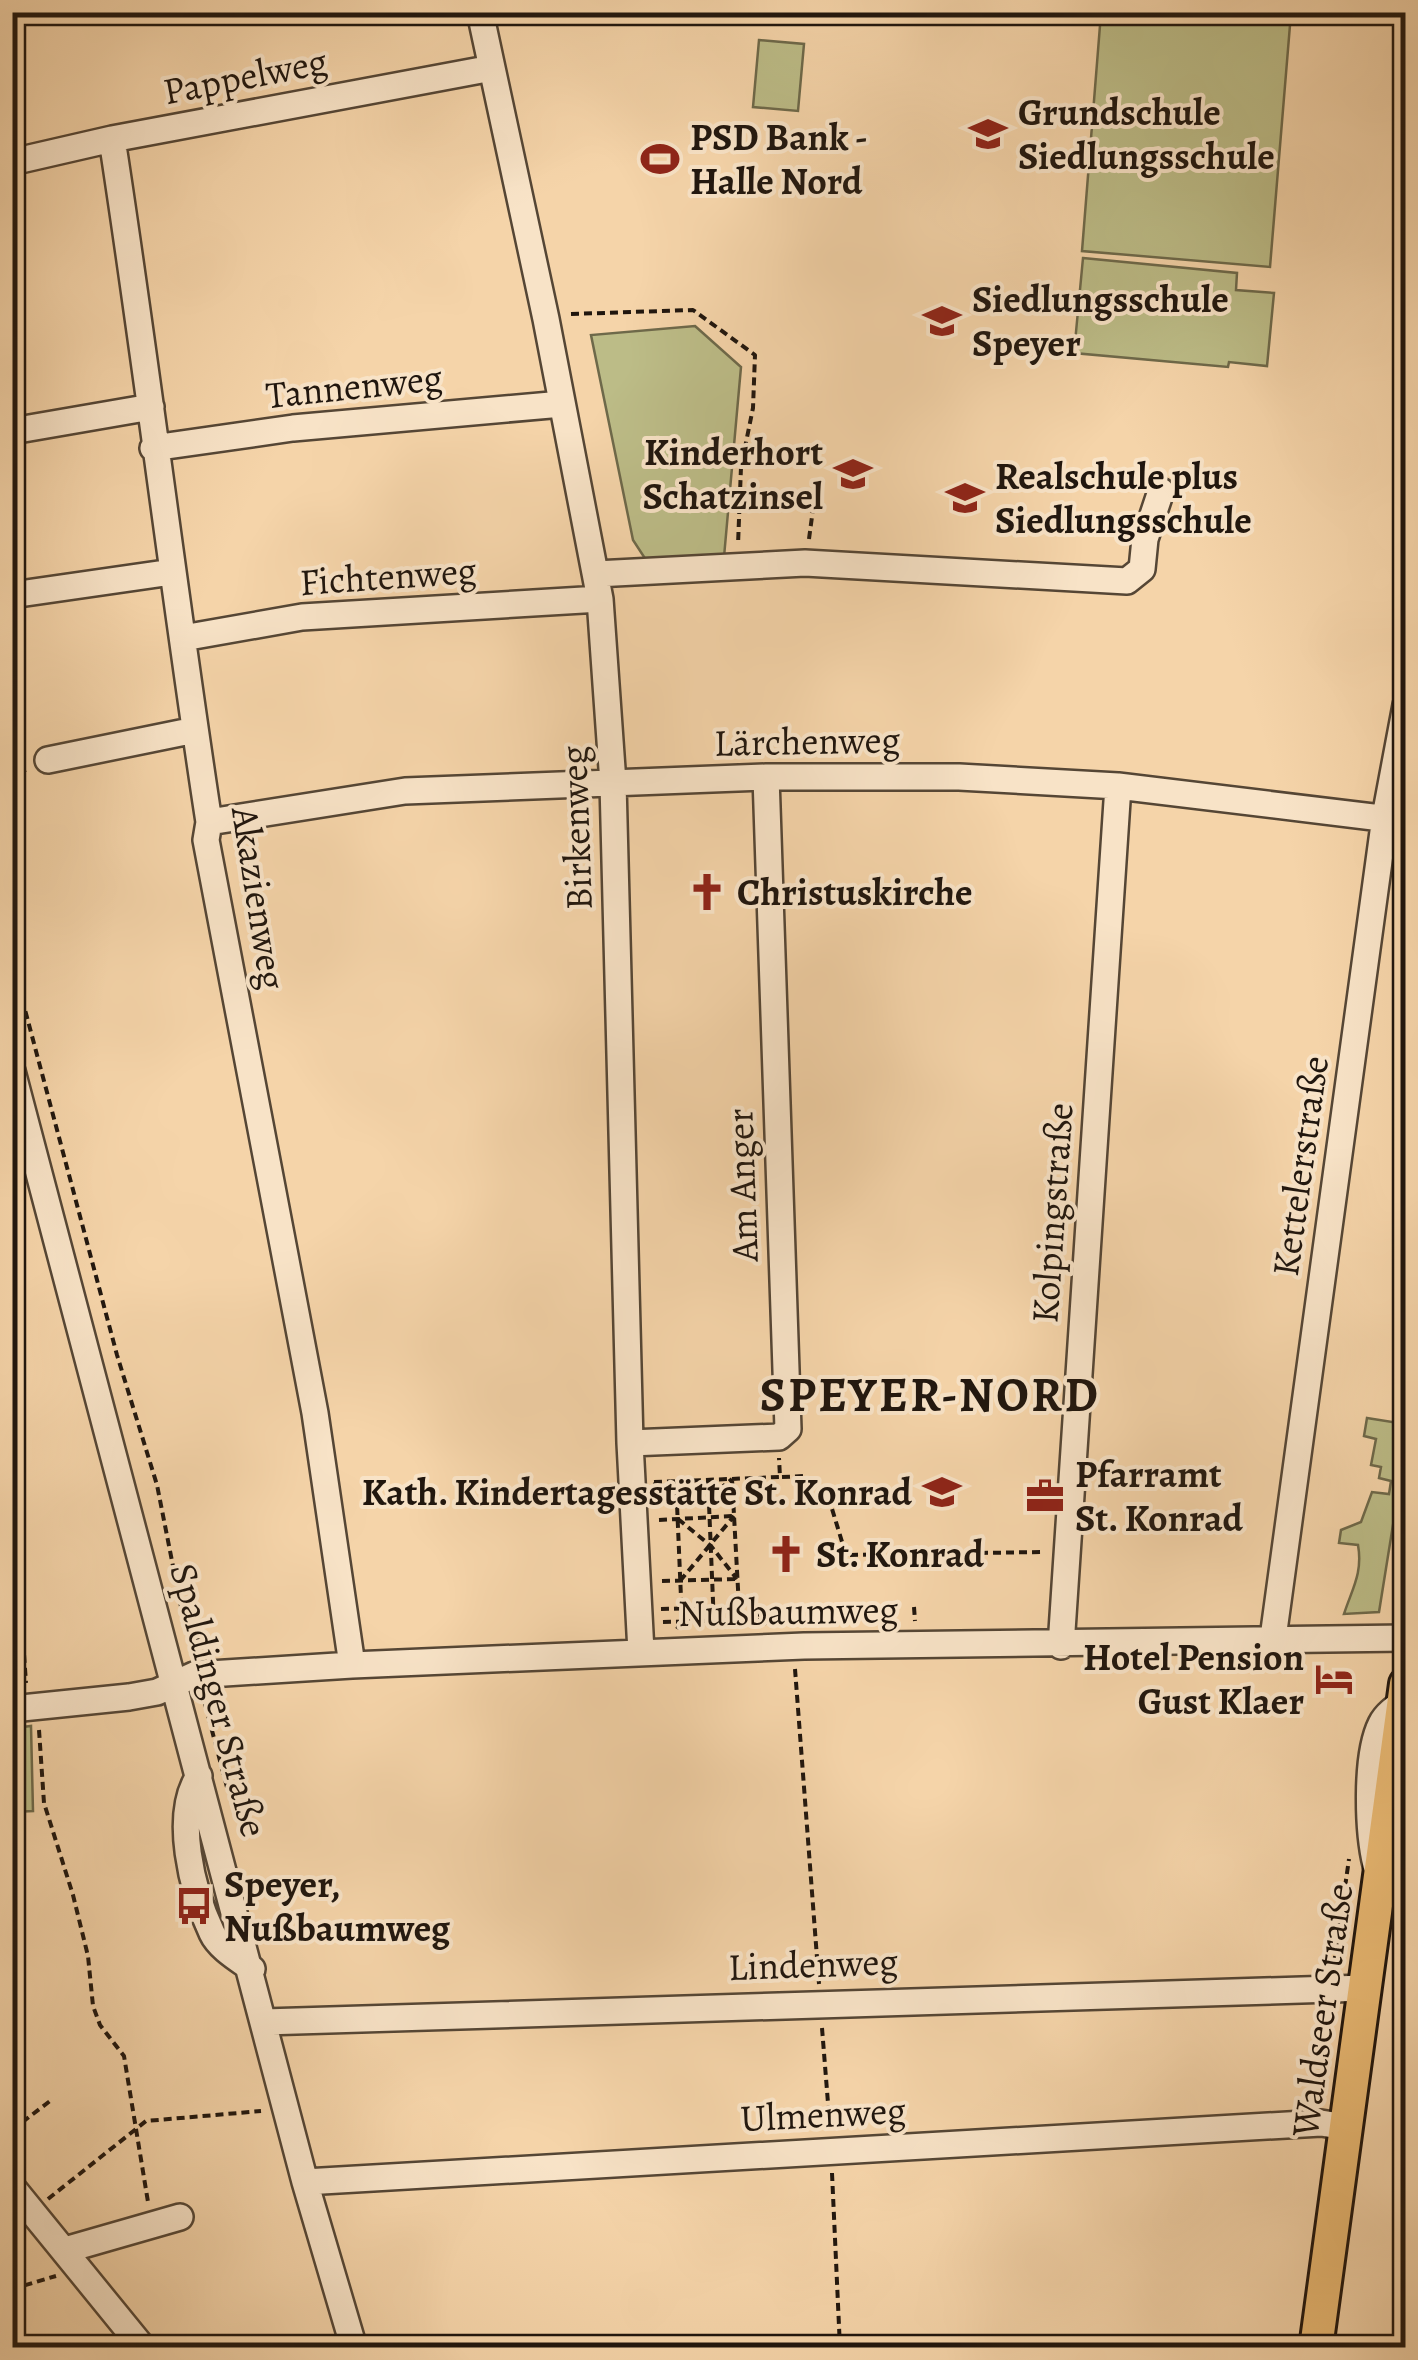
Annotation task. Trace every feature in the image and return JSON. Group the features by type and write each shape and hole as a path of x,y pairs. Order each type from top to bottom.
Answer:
{"main road":[{"name":"Waldseer Straße","path":"1316,2348 1346,2127 1348,1988 1398,1818 1404,1693"}],"street":[{"name":"Birkenweg","path":"480,12 546,318 598,587 614,783 630,1443 650,1616 641,1652"},
{"name":"Pappelweg","path":"12,162 112,139 492,68"},
{"name":"Akazienweg","path":"112,139 209,822 206,840 315,1413 352,1665"},
{"name":"Tannenweg","path":"154,448 294,428 562,404"},
{"path":"12,431 150,407"},
{"name":"Fichtenweg","path":"183,638 302,617 598,587 738,565 805,563 1127,580 1142,568 1145,539 1161,491"},
{"path":"12,594 172,572"},
{"name":"Kettelerstraße","path":"1274,1638 1395,819 1406,705"},
{"path":"48,760 195,730"},
{"name":"Lärchenweg","path":"209,822 405,791 766,777 959,777 1118,786 1395,819"},
{"name":"Am Anger","path":"766,777 784,1433"},
{"name":"Kolpingstraße","path":"1061,1646 1118,786"},
{"name":"Spaldinger Straße","path":"12,1071 252,1969 305,2182 354,2348"},
{"path":"630,1443 784,1433"},
{"name":"Nußbaumweg","path":"19,1699 90,1704 176,1684 194,1675 641,1652 804,1646 1061,1646 1274,1638 1406,1638"},
{"path":"1380,1882 1369,1821 1377,1740 1381,1724 1404,1693"},
{"name":"Lindenweg","path":"264,2022 1348,1988"},
{"name":"Ulmenweg","path":"305,2182 1301,2124 1346,2127"},
{"path":"12,2186 143,2348"},
{"path":"72,2260 147,2227 180,2218"}],"path":[{"path":"546,318 693,310 755,355 753,408 741,467 738,565"},
{"path":"805,563 817,479"},
{"path":"12,961 117,1356 157,1485 185,1623"},
{"path":"780,1477 784,1433"},
{"path":"676,1500 654,1482 804,1476 805,1483"},
{"path":"709,1498 732,1478"},
{"path":"650,1616 681,1609 741,1607 732,1478"},
{"path":"708,1480 714,1633"},
{"path":"676,1481 682,1622"},
{"path":"822,1489 826,1489 846,1555 1029,1551 1044,1552 1048,1561"},
{"path":"656,1520 734,1516"},
{"path":"680,1580 734,1516"},
{"path":"678,1519 711,1546 737,1579"},
{"path":"659,1581 737,1579"},
{"path":"1397,1608 1406,1608"},
{"path":"650,1616 682,1622 738,1620"},
{"path":"750,1620 762,1620"},
{"path":"12,1655 24,1654 19,1699"},
{"path":"38,1722 44,1803 88,1956 93,2006 100,2025 124,2056 133,2130 148,2202 147,2227"},
{"path":"1348,1988 1349,1858"},
{"path":"12,2130 50,2101"},
{"path":"32,2210 76,2180 146,2121 273,2110"},
{"path":"12,2288 72,2260"},
{"path":"12,2320 17,2335 12,2335"}],"green space":[{"path":"1101,13 1291,13 1270,267 1082,251"},
{"path":"759,40 804,44 798,111 753,107"},
{"path":"1083,258 1237,273 1236,290 1274,293 1267,366 1229,362 1228,367 1074,353"},
{"path":"695,326 741,367 724,557 646,560 633,540 591,335"},
{"path":"1367,1418 1405,1424 1405,1450 1379,1612 1344,1614 1356,1581 1359,1555 1358,1545 1339,1543 1341,1530 1361,1522 1372,1492 1389,1494 1391,1481 1379,1478 1381,1467 1371,1465 1376,1439 1364,1436"},
{"path":"31,1726 33,1811 13,1812 13,1728"}],"place":[{"name":"Grundschule Siedlungsschule","path":"988,134"},
{"name":"PSD Bank - Halle Nord","path":"660,159"},
{"name":"Siedlungsschule Speyer","path":"942,321"},
{"name":"Kinderhort Schatzinsel","path":"853,474"},
{"name":"Realschule plus Siedlungsschule","path":"965,498"},
{"name":"Christuskirche","path":"707,892"},
{"name":"Kath. Kindertagesstätte St. Konrad","path":"942,1492"},
{"name":"Pfarramt St. Konrad","path":"1045,1496"},
{"name":"St. Konrad","path":"786,1554"},
{"name":"Hotel Pension Gust Klaer","path":"1334,1679"},
{"name":"Speyer, Nußbaumweg","path":"194,1906"}],"district":[{"name":"SPEYER-NORD","path":"930,1395"}]}
